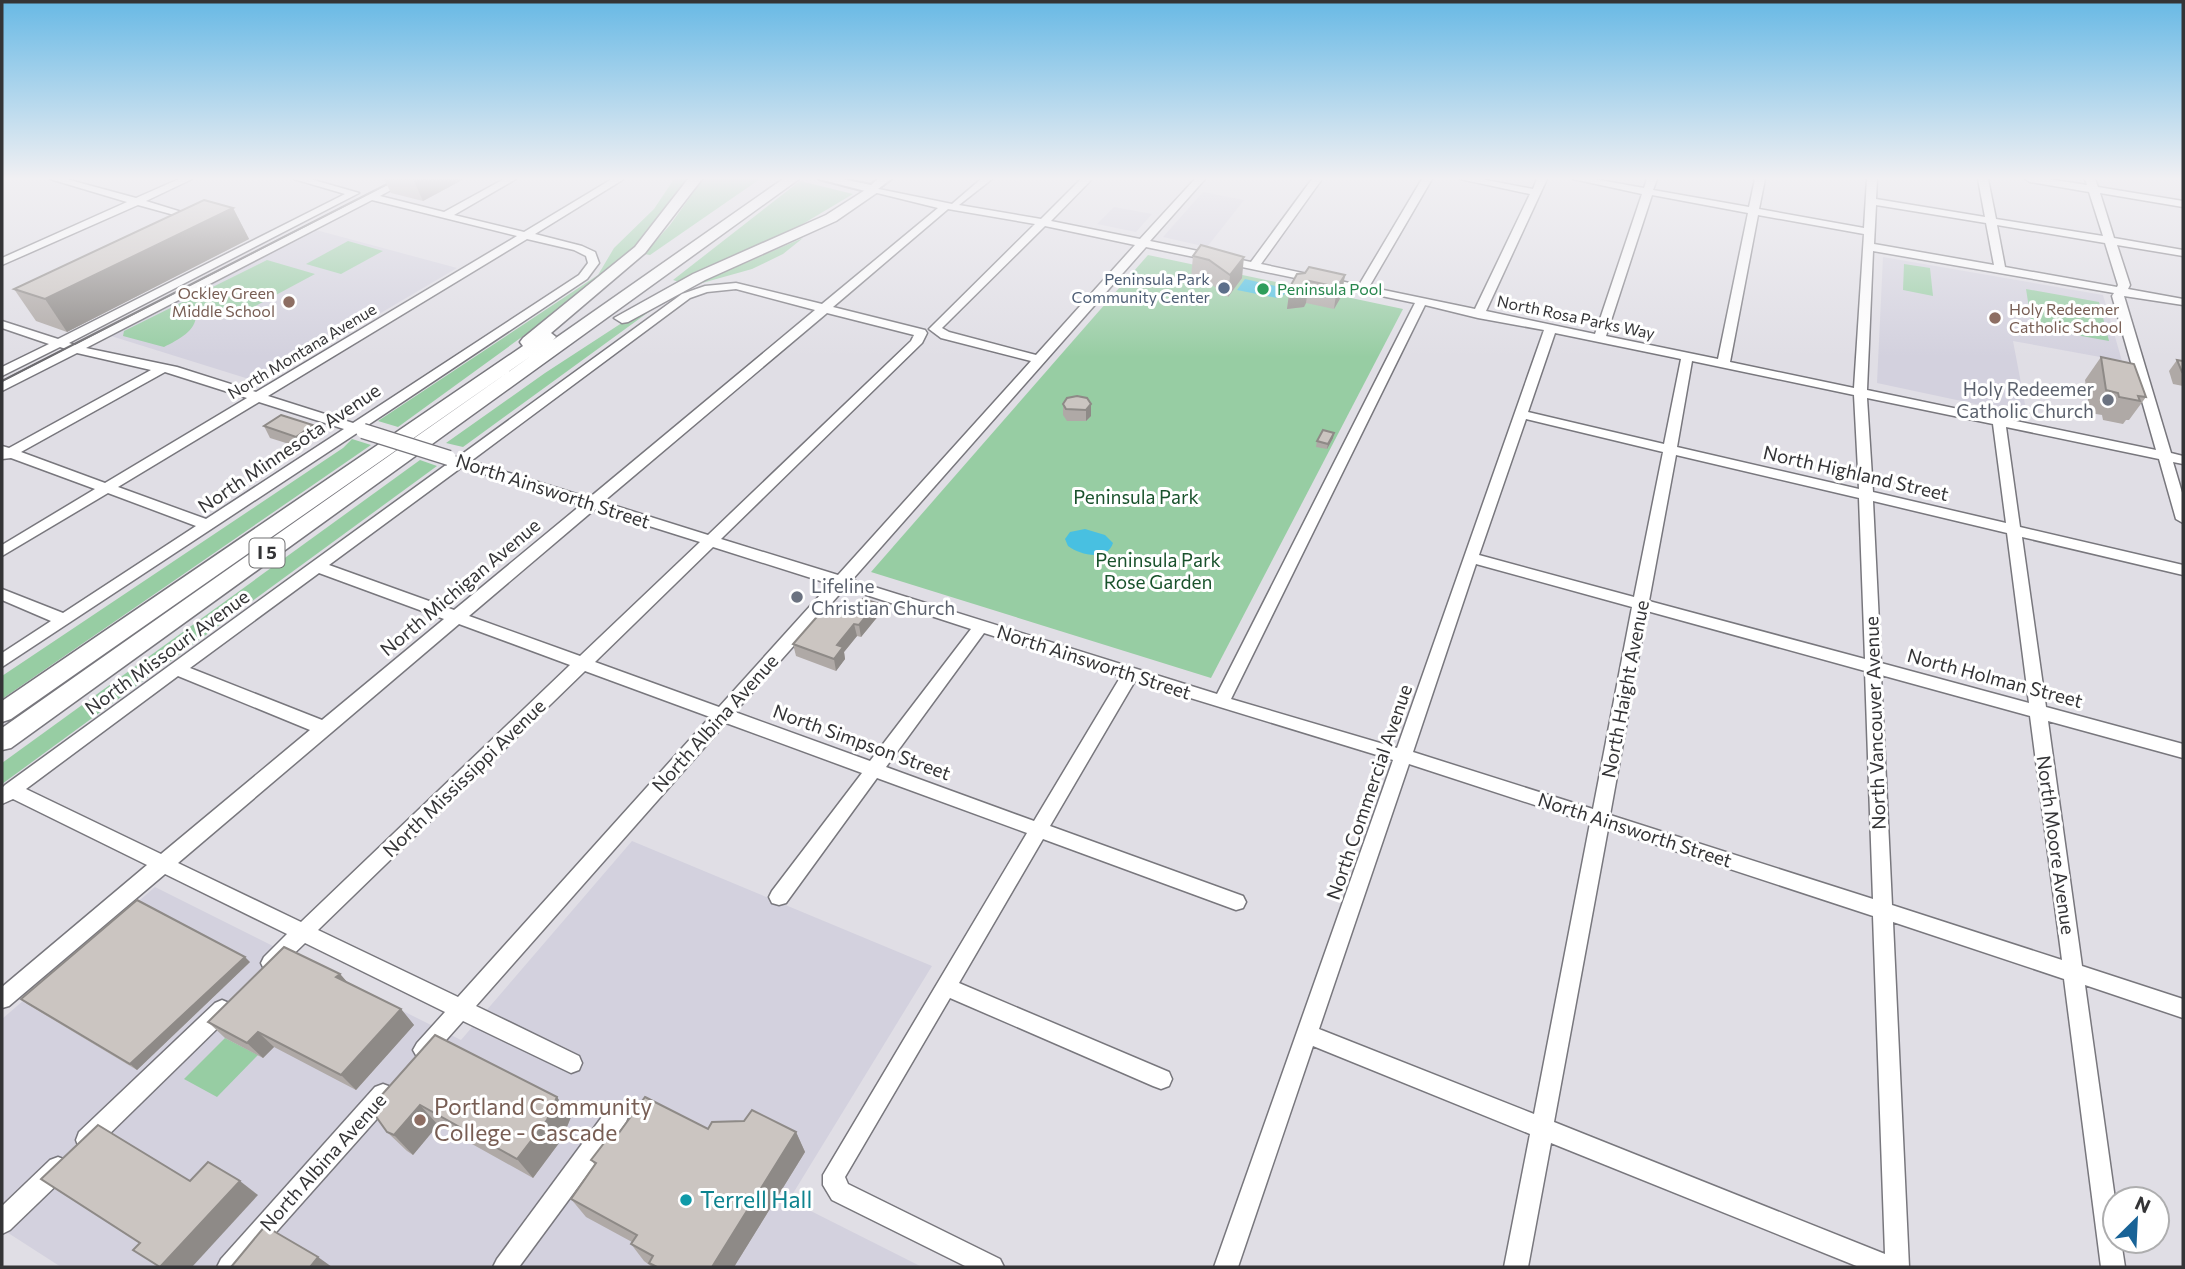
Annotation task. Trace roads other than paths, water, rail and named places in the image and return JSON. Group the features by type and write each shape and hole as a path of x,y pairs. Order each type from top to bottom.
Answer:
{"highway":[{"path":"475,386 630,259 650,238"},
{"name":"I 5","path":"2,713 688,238"},
{"name":"I 5","path":"2,741 710,238"},
{"path":"533,366 681,285 786,238"}],"street":[{"path":"2,262 55,238"},
{"path":"2,372 264,238"},
{"path":"2,387 290,238"},
{"name":"North Montana Avenue","path":"2,551 521,238"},
{"name":"North Minnesota Avenue","path":"2,662 208,525 359,429 583,277 594,263 594,258 586,250 539,238"},
{"name":"North Michigan Avenue","path":"2,999 590,503 910,238"},
{"name":"North Mississippi Avenue","path":"256,977 1025,238"},
{"name":"North Rosa Parks Way","path":"1116,238 2183,460"},
{"name":"North Albina Avenue","path":"229,1267 1147,238"},
{"path":"1254,266 1274,238"},
{"path":"1361,290 1392,238"},
{"path":"1478,315 1514,238"},
{"path":"1599,340 1632,238"},
{"path":"1723,365 1749,238"},
{"name":"North Vancouver Avenue","path":"1870,238 1860,393 1897,1267"},
{"path":"1994,238 2000,270"},
{"path":"2094,238 2183,253"},
{"path":"2111,241 2124,285 2118,296 2183,519"},
{"path":"1870,247 2183,302"},
{"name":"North Missouri Avenue","path":"6,793 316,566 455,460 678,300 705,289 736,286 824,307"},
{"path":"1221,702 1421,303"},
{"path":"824,307 1039,359"},
{"name":"North Ainsworth Street","path":"2,324 56,344 163,368 257,397 1131,674 1601,819 2183,1008"},
{"name":"North Commercial Avenue","path":"1226,1267 1550,330"},
{"name":"North Haight Avenue","path":"1516,1267 1687,358"},
{"path":"4,454 163,368"},
{"name":"North Highland Street","path":"1521,414 2183,570"},
{"name":"North Moore Avenue","path":"1999,422 2113,1267"},
{"path":"4,454 208,525"},
{"name":"North Holman Street","path":"1471,558 2183,751"},
{"name":"North Simpson Street","path":"316,566 1236,902"},
{"path":"2,594 64,621"},
{"path":"779,897 981,626"},
{"path":"176,669 323,728"},
{"path":"992,1267 849,1197 834,1185 834,1175 1131,674"},
{"path":"6,793 163,862 571,1063"},
{"path":"946,987 1161,1079"},
{"path":"2,1222 237,996"},
{"path":"1307,1034 1888,1267"},
{"path":"505,1267 618,1114"}],"water":[{"name":"Peninsula Pool","path":"1245,279 1288,289 1282,297 1277,298 1237,290"},
{"path":"1085,529 1105,535 1113,543 1110,549 1105,553 1093,555 1068,546 1065,539 1070,532"}],"tram line":[{"path":"2,381 281,238"}],"place":[{"name":"Peninsula Park Community Center","path":"1224,288"},
{"name":"Peninsula Pool","path":"1263,289"},
{"name":"Ockley Green Middle School","path":"289,302"},
{"name":"Holy Redeemer Catholic School","path":"1995,318"},
{"name":"Holy Redeemer Catholic Church","path":"2108,400"},
{"name":"Lifeline Christian Church","path":"797,597"},
{"name":"Portland Community College - Cascade","path":"420,1120"},
{"name":"Terrell Hall","path":"686,1200"}],"park label":[{"name":"Peninsula Park","path":"1136,497"},
{"name":"Peninsula Park Rose Garden","path":"1158,571"}]}
